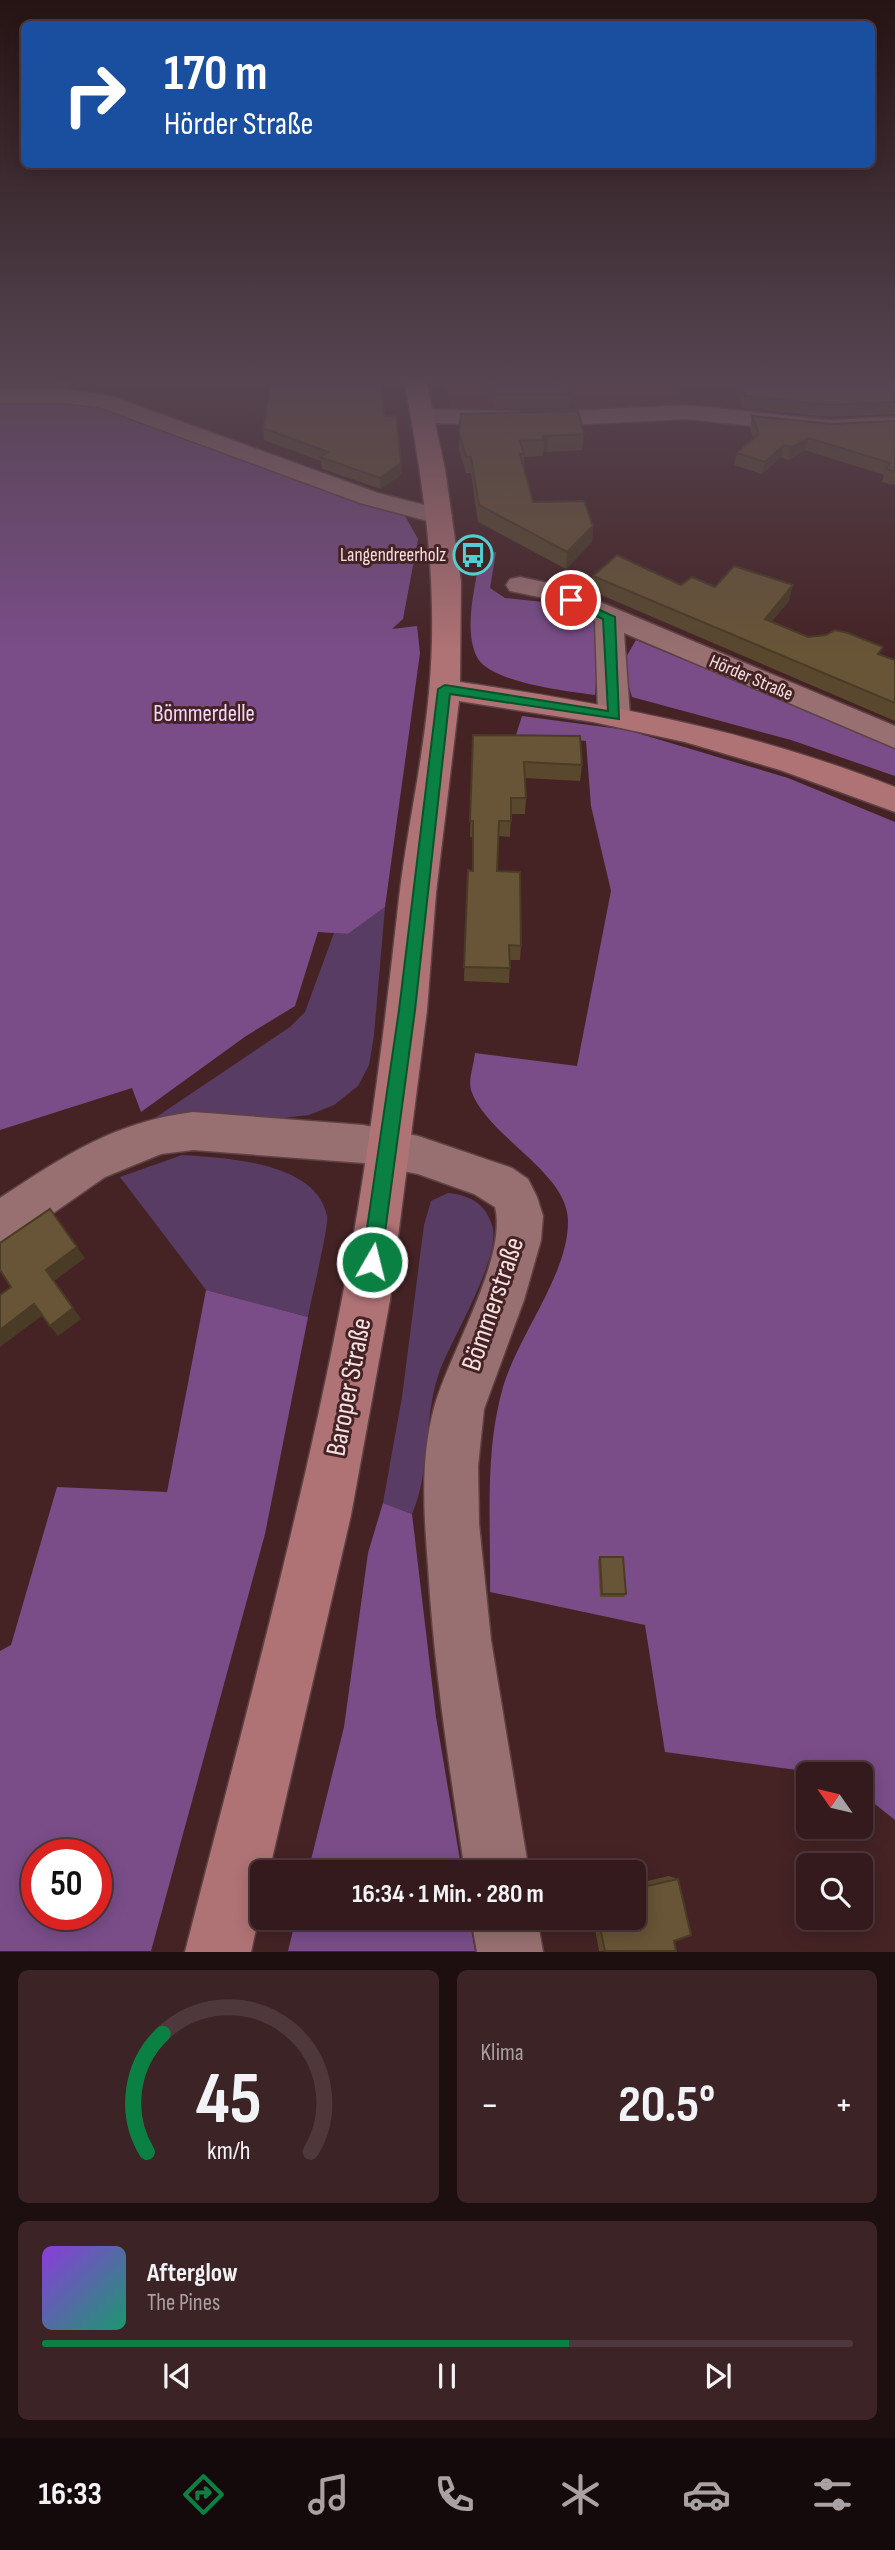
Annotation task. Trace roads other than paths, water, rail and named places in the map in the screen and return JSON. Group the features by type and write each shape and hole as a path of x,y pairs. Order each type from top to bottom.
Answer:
{"main road":[{"path":"432,472 447,582 445,689 614,716 767,755 895,800"},
{"name":"Baroper Straße","path":"218,1951 324,1515 366,1300 389,1149 445,689"}],"street":[{"path":"298,472 369,498 439,516"},
{"name":"Hörder Straße","path":"520,585 552,592 895,738"},
{"path":"609,617 614,716"},
{"name":"Bömmerstraße","path":"0,1224 90,1163 161,1135 206,1132 363,1143 495,1182 515,1197 519,1211 520,1235 512,1265 467,1379 451,1460 460,1641 495,1860"},
{"path":"507,1930 510,1951"}],"place":[{"name":"Langendreerholz","path":"473,555"}],"park label":[{"name":"Bömmerdelle","path":"204,714"}]}
